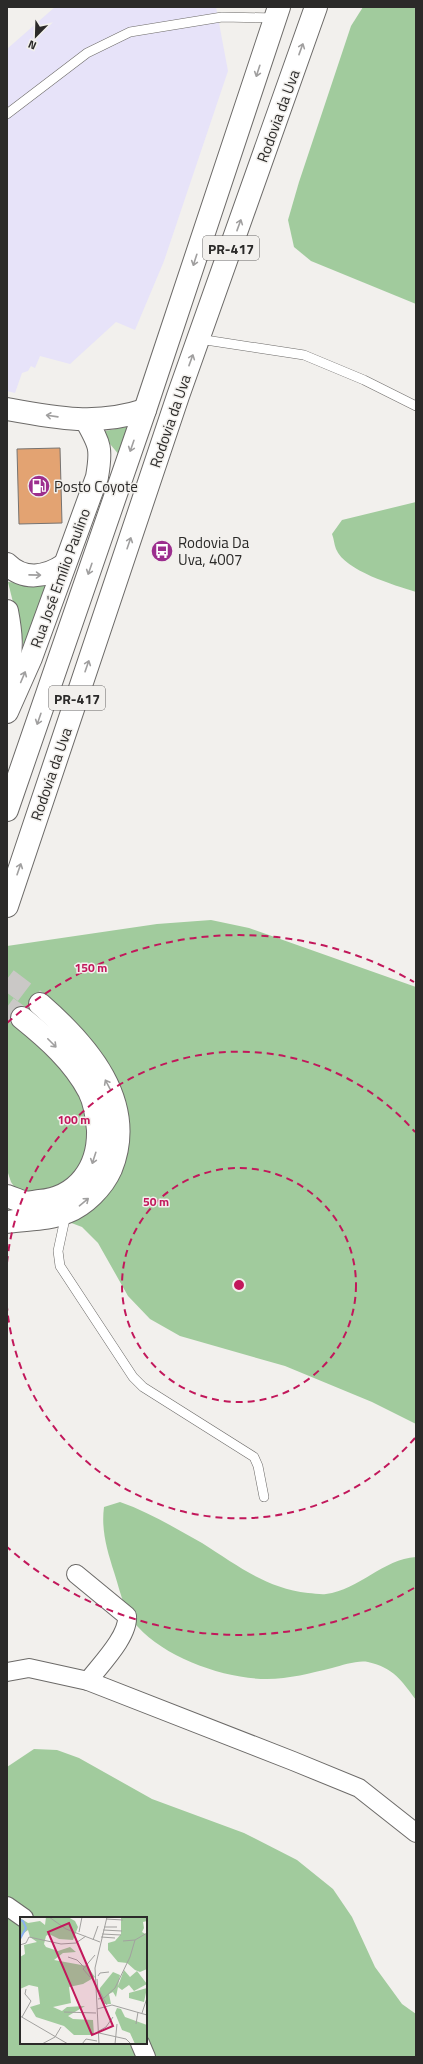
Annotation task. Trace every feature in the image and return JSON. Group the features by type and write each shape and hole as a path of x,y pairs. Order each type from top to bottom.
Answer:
{"main road":[{"name":"Rodovia da Uva","path":"7,906 199,339 316,7"},
{"name":"Rodovia da Uva","path":"7,810 145,410 278,12"},
{"path":"13,414 86,420 113,418 145,410"},
{"name":"Rua José Emílio Paulino","path":"7,712 31,658 97,477 101,455 97,439 86,420"},
{"path":"7,564 11,569 24,575 38,576 52,573 64,565"},
{"name":"Rua José Emílio Paulino","path":"7,611 12,637 11,658 7,672"},
{"path":"7,1222 66,1213 82,1204 106,1180 118,1152 118,1118 111,1091 94,1059 69,1029 40,1004"},
{"path":"7,1196 26,1202 50,1200 72,1191 90,1170 98,1145 97,1118 90,1093 73,1066 51,1041 22,1018"}],"street":[{"path":"76,1574 127,1616 128,1624 124,1633 88,1681"},
{"path":"7,1672 29,1668 88,1681 359,1788 416,1833"},
{"path":"7,1906 23,1917"},
{"path":"140,2044 146,2057"}],"lane":[{"path":"7,114 87,53 130,32 222,17 278,12"},
{"path":"199,339 304,355 364,380 416,406"},
{"path":"66,1213 58,1251 60,1266 133,1377 143,1387 254,1457 258,1466 264,1497"}],"shaded area":[{"path":"55,7 216,7 228,71 164,261 135,330 116,322 70,364 40,356 35,368 31,366 28,371 22,373 15,393 7,391 7,49"}],"green space":[{"path":"363,7 416,7 416,304 311,261 294,247 288,220 299,182 351,26"},
{"path":"131,426 120,456 100,432"},
{"path":"416,502 416,592 371,576 349,564 341,557 336,549 332,534 342,520"},
{"path":"8,582 50,586 24,647"},
{"path":"211,920 249,928 416,987 416,1424 372,1402 285,1366 180,1336 150,1319 128,1296 98,1243 82,1227 37,1210 21,1197 11,1182 7,1170 7,946 157,924"},
{"path":"120,1502 152,1515 265,1581 278,1586 308,1593 326,1594 338,1591 349,1587 393,1563 416,1557 416,1700 391,1671 368,1662 350,1663 308,1674 283,1678 251,1678 215,1671 197,1665 164,1648 138,1627 129,1615 111,1564 103,1524 104,1507"},
{"path":"34,1749 57,1750 79,1758 152,1799 244,1833 297,1860 333,1889 352,1917 375,1967 402,2004 416,2014 416,2057 7,2057 7,1767"}],"building":[{"name":"Posto Coyote","path":"60,448 62,523 19,524 17,449"}],"tunnel":[{"path":"7,979 40,1004"},
{"path":"7,1007 22,1018"}],"place":[{"name":"Posto Coyote","path":"39,486"},
{"name":"Rodovia Da Uva, 4007","path":"162,551"}]}
